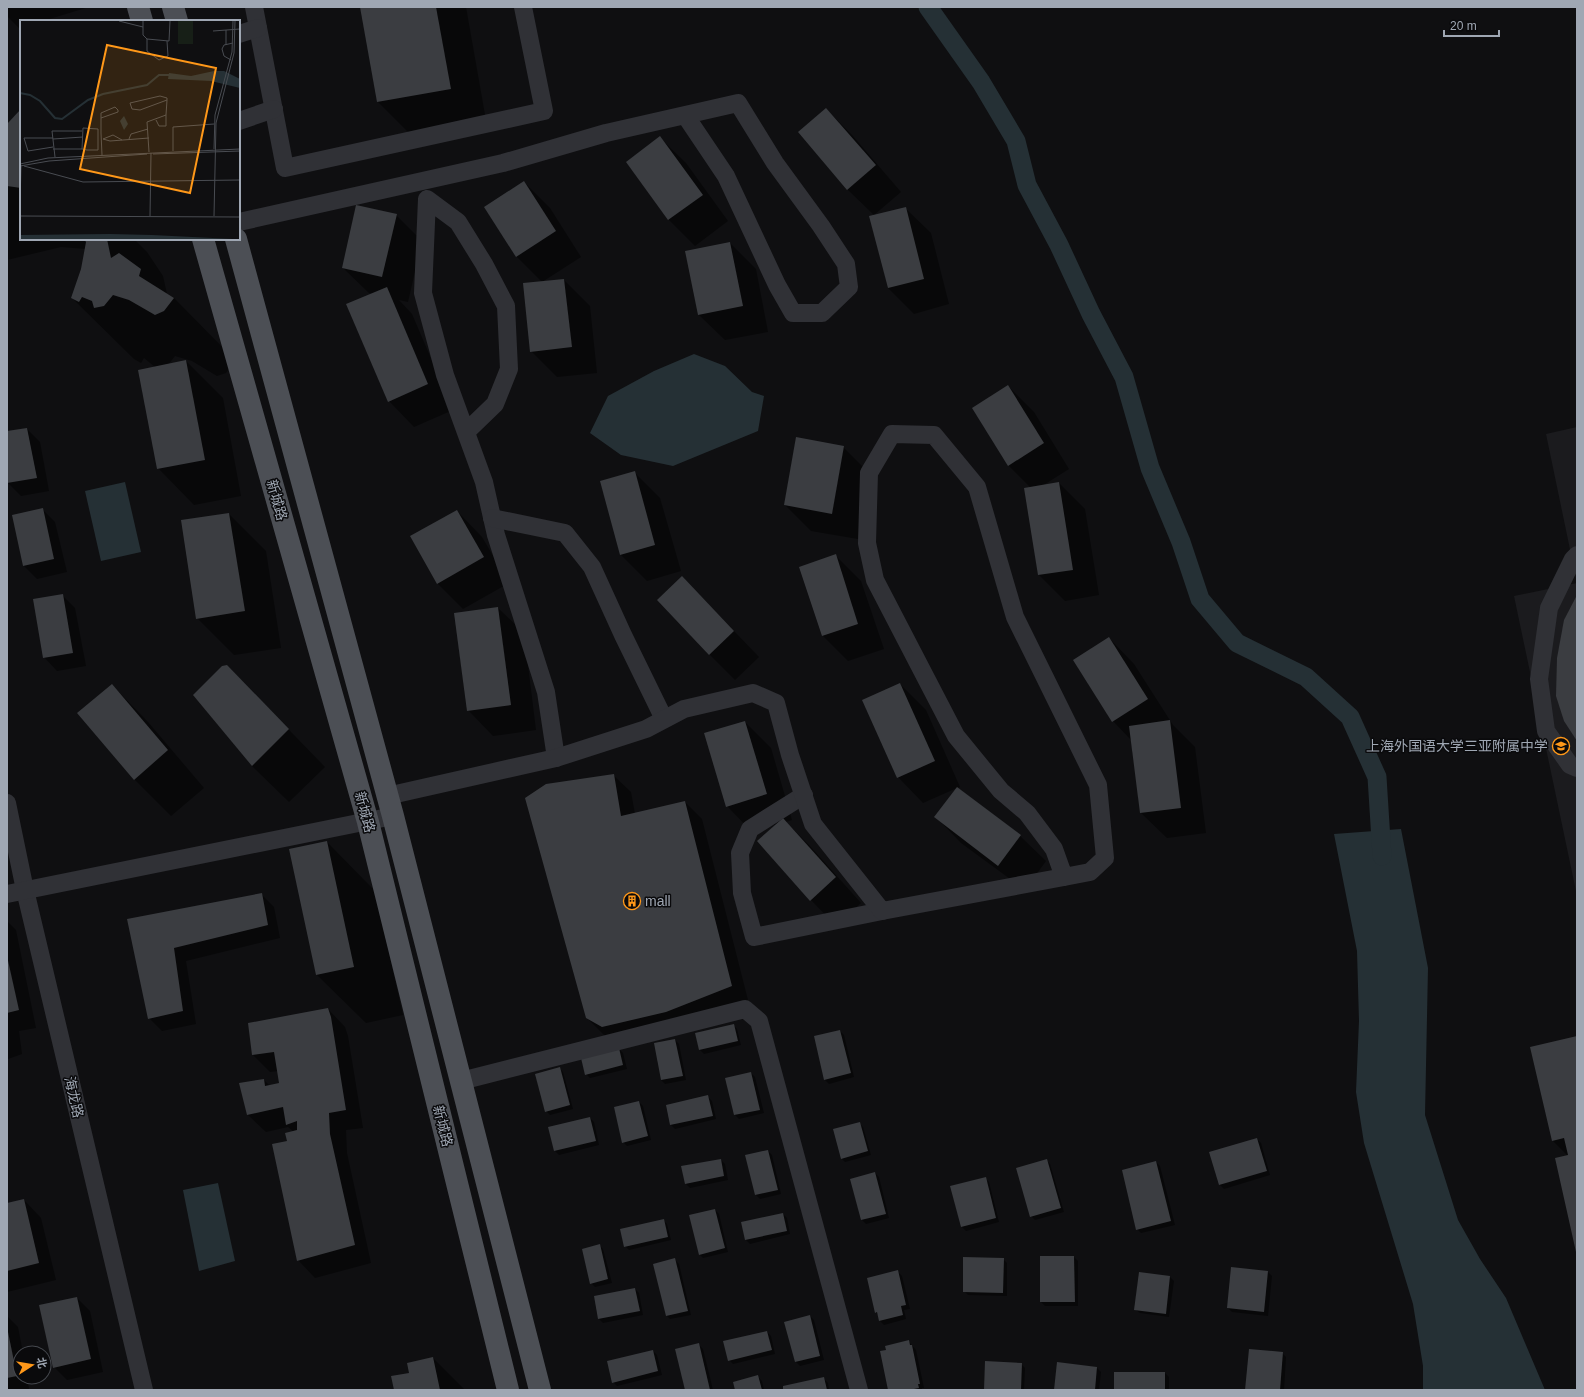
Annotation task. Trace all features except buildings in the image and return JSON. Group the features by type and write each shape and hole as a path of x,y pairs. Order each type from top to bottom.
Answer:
{"main road":[{"path":"138,7 142,20"},
{"path":"173,7 177,20"},
{"name":"新城路","path":"203,240 368,822 508,1390"},
{"name":"新城路","path":"236,240 390,806 540,1390"}],"street":[{"path":"254,7 285,168 544,111 523,7"},
{"path":"240,34 258,28"},
{"path":"240,222 503,163 606,133 685,115 738,103 775,163 821,226 846,264 849,287 822,313 792,313 777,286 726,176 685,115"},
{"path":"240,121 274,110"},
{"path":"422,182 427,200 423,293 445,375 484,482 496,535 546,692 556,758"},
{"path":"427,200 458,222 484,264 506,306 509,369 495,404 466,432"},
{"path":"804,795 750,829 740,853 742,893 754,937 882,911 1064,877 1090,872 1105,858 1098,785 1015,617 976,487 934,435 892,434 869,474 868,543 875,580 956,736 1001,791 1027,813 1054,849 1064,877"},
{"path":"492,518 565,534 592,567 664,719"},
{"path":"1577,555 1548,608 1539,679 1546,731 1570,765 1577,768"},
{"path":"7,894 368,822 390,806 556,758 646,730 684,709 753,693 776,703 790,755 813,824 882,911"},
{"name":"海龙路","path":"7,803 25,890 144,1390"},
{"path":"461,1081 745,1009 759,1021 859,1390"}],"shaded area":[{"path":"694,354 725,366 752,392 764,396 758,431 673,466 621,455 590,433 608,396 654,371"},
{"path":"1577,427 1577,583 1546,434"},
{"path":"125,482 141,552 101,561 85,491"},
{"name":"上海外国语大学三亚附属中学","path":"1577,583 1577,896 1514,596"},
{"path":"1401,829 1428,968 1425,1115 1458,1220 1480,1259 1506,1298 1545,1390 1423,1390 1423,1366 1413,1304 1364,1143 1356,1092 1359,1021 1357,951 1334,834"},
{"path":"218,1183 235,1261 199,1271 183,1190"}],"waterway":[{"path":"928,7 981,82 1016,141 1027,185 1059,245 1091,314 1124,377 1150,468 1181,542 1200,599 1237,643 1306,677 1350,717 1377,777 1382,856"}],"place":[{"name":"上海外国语大学三亚附属中学","path":"1561,746"},
{"name":"mall","path":"632,901"}]}
